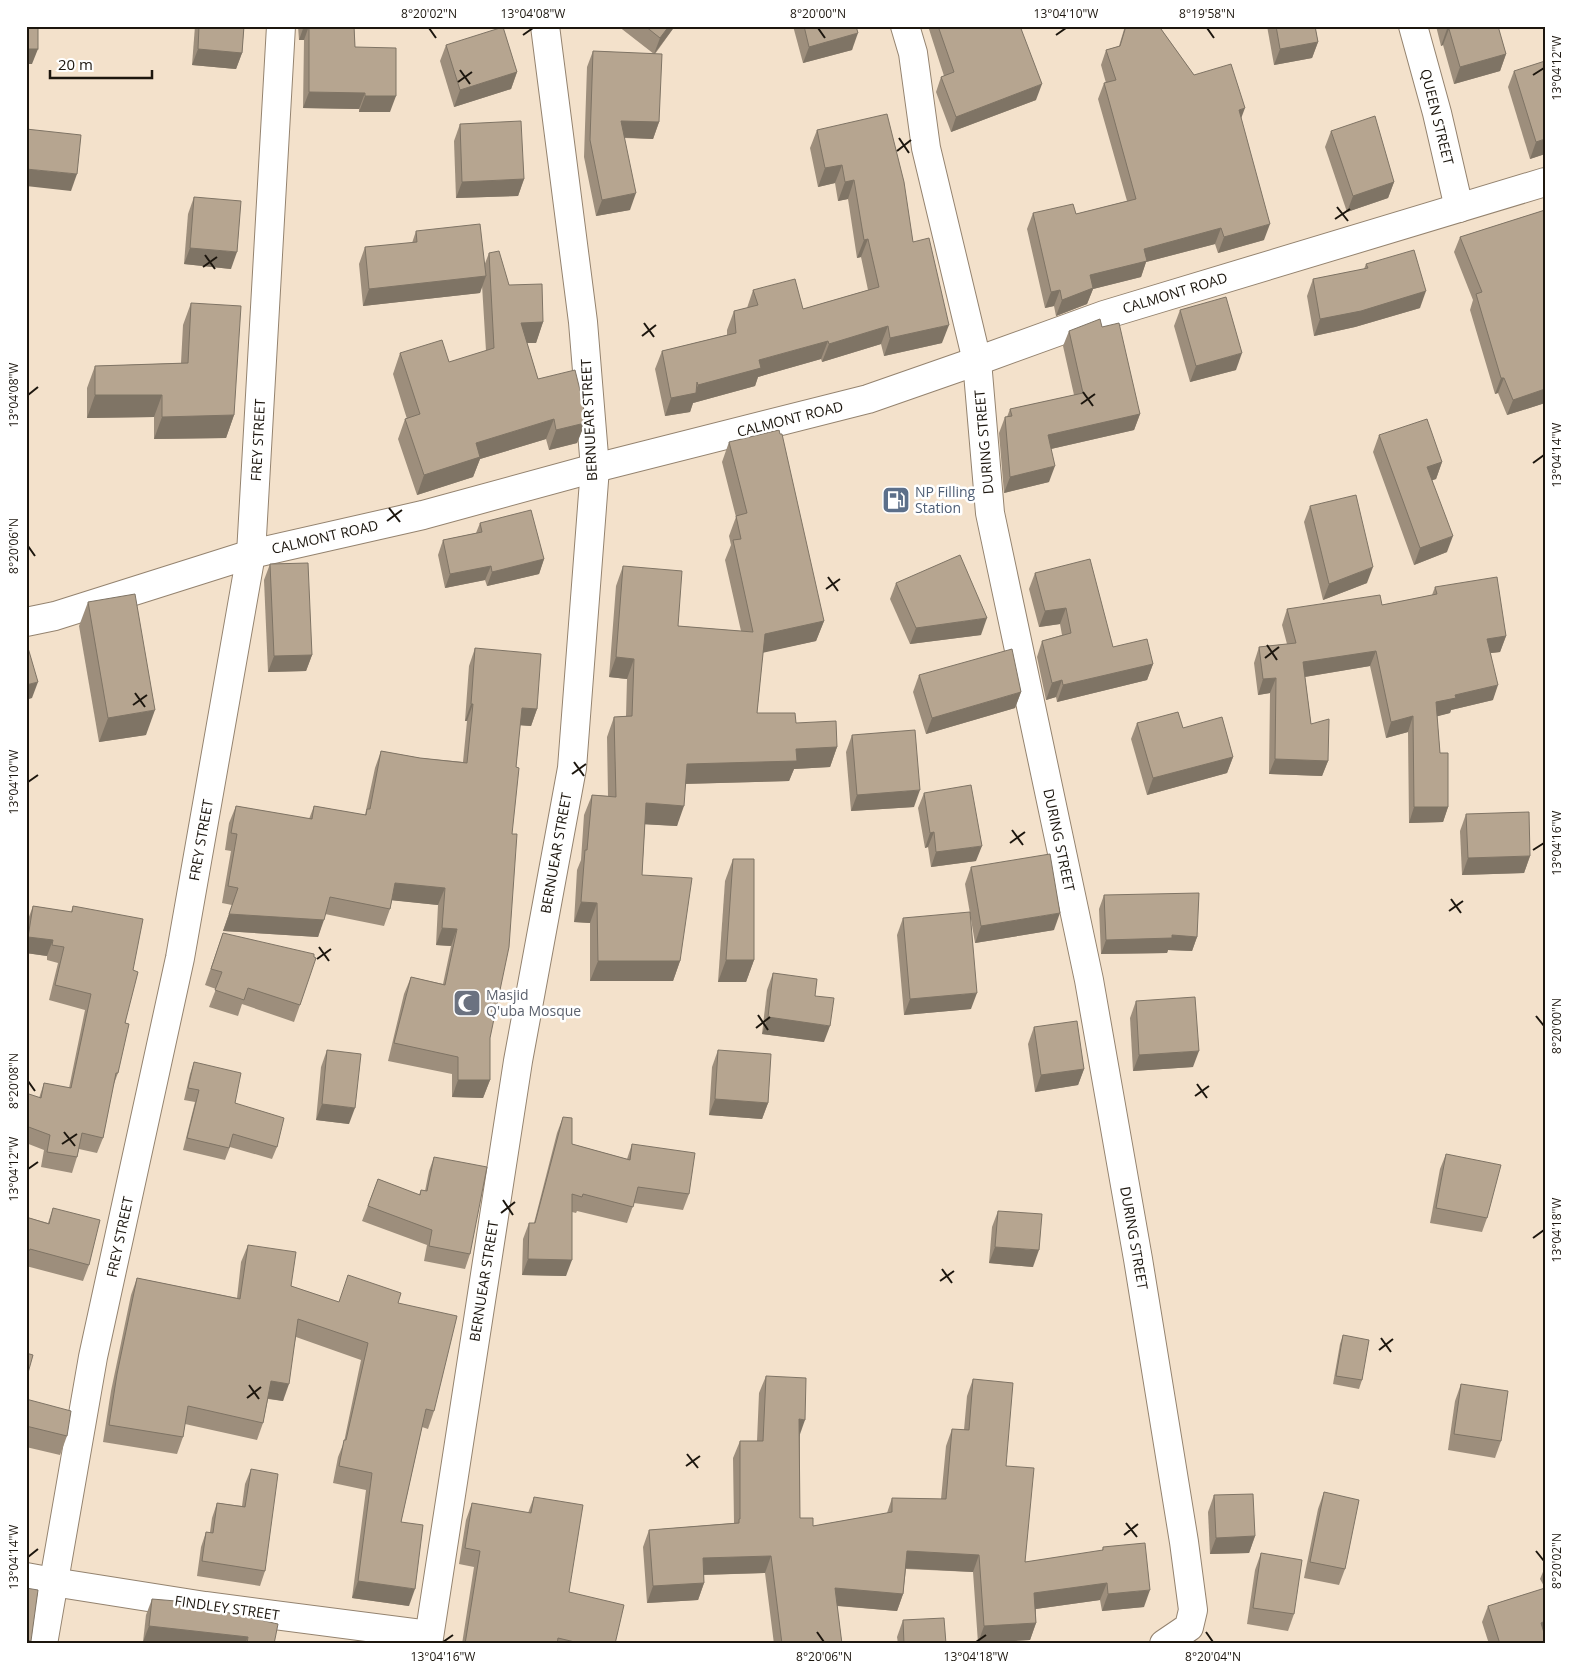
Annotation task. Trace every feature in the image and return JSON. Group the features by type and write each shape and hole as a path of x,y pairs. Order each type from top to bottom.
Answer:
{"street":[{"name":"FREY STREET","path":"43,1644 94,1357 180,958 251,554 281,26"},
{"name":"BERNUEAR STREET","path":"429,1639 518,1061 572,768 595,468 583,322 545,26"},
{"name":"DURING STREET","path":"906,26 913,53 926,148 978,361 990,513 1089,980 1136,1249 1184,1542 1193,1610 1188,1627 1164,1644"},
{"name":"QUEEN STREET","path":"1413,26 1437,113 1459,208"},
{"name":"CALMONT ROAD","path":"26,622 54,616 251,554 423,515 595,468 868,399 1104,315 1545,182"},
{"name":"FINDLEY STREET","path":"26,1577 429,1639"}],"building":[{"path":"26,26 38,26 38,49 26,49"},
{"path":"199,26 244,26 242,53 198,49"},
{"path":"309,26 354,26 355,47 396,48 396,96 365,96 365,93 309,92"},
{"path":"645,26 669,26 660,38"},
{"path":"804,26 856,26 858,33 809,47"},
{"path":"938,26 1020,26 1042,84 956,117 941,77 954,72"},
{"path":"1126,26 1161,26 1161,29 1194,75 1231,64 1245,108 1239,110 1270,224 1224,237 1221,228 1144,249 1147,261 1090,275 1093,288 1062,300 1060,290 1051,292 1033,213 1073,204 1076,214 1136,199 1104,83 1116,80 1106,50 1120,46"},
{"path":"1276,26 1315,26 1318,42 1280,49"},
{"path":"1447,26 1498,26 1506,54 1460,67"},
{"path":"503,27 517,72 460,90 446,45"},
{"path":"593,51 662,54 659,122 621,121 636,193 602,200 590,140"},
{"path":"1545,61 1545,139 1536,142 1514,71"},
{"path":"887,114 904,182 913,242 929,238 949,325 890,338 888,326 829,344 828,341 759,360 761,368 698,385 697,382 696,393 671,398 662,351 736,333 734,311 758,305 753,290 795,279 803,309 879,287 868,239 864,240 854,180 845,182 842,165 825,168 817,130"},
{"path":"1375,116 1394,182 1353,196 1331,131"},
{"path":"521,121 524,179 462,182 460,124"},
{"path":"26,129 81,135 77,174 26,169"},
{"path":"194,197 241,201 237,252 190,248"},
{"path":"1545,210 1545,389 1513,400 1504,378 1501,378 1476,294 1482,292 1460,237"},
{"path":"480,224 486,276 369,289 365,247 417,242 416,231"},
{"path":"1414,250 1426,291 1361,311 1320,319 1313,279 1368,268 1366,264"},
{"path":"499,251 509,285 542,284 543,322 521,323 538,379 575,370 583,402 585,423 556,430 554,419 476,443 480,457 424,475 405,419 420,414 400,353 442,340 449,362 494,348 489,253"},
{"path":"1226,297 1242,353 1196,366 1180,310"},
{"path":"191,303 241,306 234,415 162,417 162,395 95,395 95,366 188,363"},
{"path":"1100,319 1102,327 1119,323 1140,414 1048,435 1055,466 1010,477 1005,417 1012,416 1010,409 1083,393 1069,331"},
{"path":"1427,419 1442,462 1427,467 1453,536 1420,548 1379,435"},
{"path":"779,430 780,434 782,434 824,621 765,634 757,713 795,713 796,723 836,721 837,747 796,749 797,761 687,764 684,806 646,803 642,875 692,878 680,961 598,961 597,903 581,902 592,795 616,797 614,717 632,716 634,659 616,657 623,566 682,571 678,626 753,632 733,540 741,539 736,516 747,513 729,442"},
{"path":"1356,495 1373,567 1329,584 1310,506"},
{"path":"531,510 544,559 492,572 491,566 450,574 443,540 482,532 480,523"},
{"path":"960,555 987,618 916,628 896,583"},
{"path":"1090,559 1113,647 1147,639 1153,664 1063,685 1062,680 1052,683 1042,641 1071,633 1066,608 1045,611 1035,573"},
{"path":"308,563 312,655 274,656 270,564"},
{"path":"1497,577 1506,636 1487,639 1498,685 1455,695 1456,698 1436,702 1440,753 1448,753 1448,807 1414,807 1413,716 1391,722 1376,651 1303,662 1311,724 1329,719 1328,761 1275,759 1276,678 1263,679 1259,647 1296,643 1287,609 1380,595 1382,605 1437,594 1435,587"},
{"path":"135,594 155,710 108,718 88,602"},
{"path":"26,641 38,682 26,685"},
{"path":"475,648 541,654 537,709 522,708 516,767 519,768 512,834 517,834 509,947 490,1038 490,1080 458,1080 458,1057 394,1043 411,977 445,985 457,929 442,928 445,888 395,883 390,909 330,897 324,920 229,914 238,888 228,886 237,834 231,833 236,806 312,819 314,806 366,815 367,809 370,809 381,751 420,758 467,763 473,704 471,704"},
{"path":"1012,649 1021,692 932,718 919,675"},
{"path":"1178,712 1183,728 1222,717 1233,757 1153,778 1137,723"},
{"path":"915,730 920,790 857,795 852,735"},
{"path":"971,785 982,846 936,852 934,832 930,833 924,793"},
{"path":"1529,812 1530,856 1468,858 1466,814"},
{"path":"1050,854 1060,913 981,926 971,867"},
{"path":"733,859 754,859 754,960 726,960"},
{"path":"1199,893 1197,937 1172,935 1172,938 1106,940 1104,895"},
{"path":"33,906 72,912 73,906 143,919 133,970 138,972 125,1023 129,1024 118,1073 116,1073 103,1138 82,1133 77,1157 47,1152 50,1135 26,1126 26,1093 41,1098 44,1083 71,1088 91,994 55,985 64,947 52,945 53,940 28,937"},
{"path":"970,912 977,993 910,999 903,918"},
{"path":"223,933 314,954 316,958 300,1005 248,988 244,1000 215,990 222,972 211,969"},
{"path":"773,973 817,979 815,996 834,998 830,1026 768,1017"},
{"path":"1195,997 1199,1051 1139,1055 1136,1001"},
{"path":"1077,1021 1084,1069 1041,1075 1034,1027"},
{"path":"327,1050 361,1054 355,1108 322,1104"},
{"path":"718,1050 771,1054 768,1103 715,1099"},
{"path":"194,1062 241,1073 235,1103 284,1118 277,1147 233,1134 229,1148 187,1138 199,1090 188,1088"},
{"path":"563,1117 572,1118 572,1144 630,1160 632,1144 695,1153 689,1194 638,1187 633,1207 583,1194 582,1197 572,1194 572,1260 528,1259 529,1223 535,1223"},
{"path":"1446,1154 1501,1165 1487,1218 1436,1208"},
{"path":"434,1157 487,1167 470,1254 429,1246 432,1230 368,1206 378,1179 420,1195 421,1190 427,1191"},
{"path":"53,1208 100,1220 89,1265 30,1249 29,1251 26,1250 26,1217 49,1224"},
{"path":"998,1211 1042,1214 1039,1250 995,1247"},
{"path":"248,1245 296,1252 291,1286 339,1302 348,1275 401,1293 398,1303 457,1316 434,1411 426,1409 401,1522 423,1525 415,1589 358,1581 372,1473 339,1466 368,1343 298,1319 289,1384 271,1381 263,1423 188,1406 183,1437 109,1425 117,1374 137,1278 240,1299"},
{"path":"1343,1335 1369,1340 1362,1380 1336,1376"},
{"path":"26,1353 33,1355 26,1380"},
{"path":"766,1376 806,1378 805,1420 799,1419 800,1518 813,1518 813,1526 892,1512 892,1498 946,1499 952,1429 969,1430 973,1379 1013,1383 1006,1466 1034,1468 1025,1562 1103,1550 1103,1547 1145,1543 1150,1590 1108,1594 1107,1583 1034,1593 1036,1623 984,1626 979,1555 907,1551 903,1594 835,1588 842,1644 782,1644 771,1556 703,1558 704,1583 653,1586 649,1530 739,1523 740,1441 763,1441"},
{"path":"1461,1384 1508,1391 1501,1441 1454,1434"},
{"path":"26,1399 71,1411 67,1436 26,1426"},
{"path":"251,1469 278,1474 265,1571 202,1561 206,1532 213,1533 217,1503 245,1507"},
{"path":"1324,1492 1359,1500 1345,1569 1310,1562"},
{"path":"1253,1494 1255,1536 1216,1538 1214,1495"},
{"path":"534,1497 583,1505 569,1592 624,1605 615,1644 583,1644 558,1638 557,1644 465,1644 480,1551 465,1548 472,1503 531,1513"},
{"path":"1261,1553 1302,1560 1294,1614 1253,1608"},
{"path":"26,1588 38,1590 31,1641 26,1640"},
{"path":"1545,1588 1545,1621 1541,1623 1545,1644 1500,1644 1488,1606"},
{"path":"152,1599 176,1601 278,1624 274,1644 247,1644 248,1637 149,1626"},
{"path":"944,1618 946,1644 904,1644 903,1620"}],"place":[{"name":"NP Filling Station","path":"896,500"},
{"name":"Masjid Q'uba Mosque","path":"467,1003"}]}
